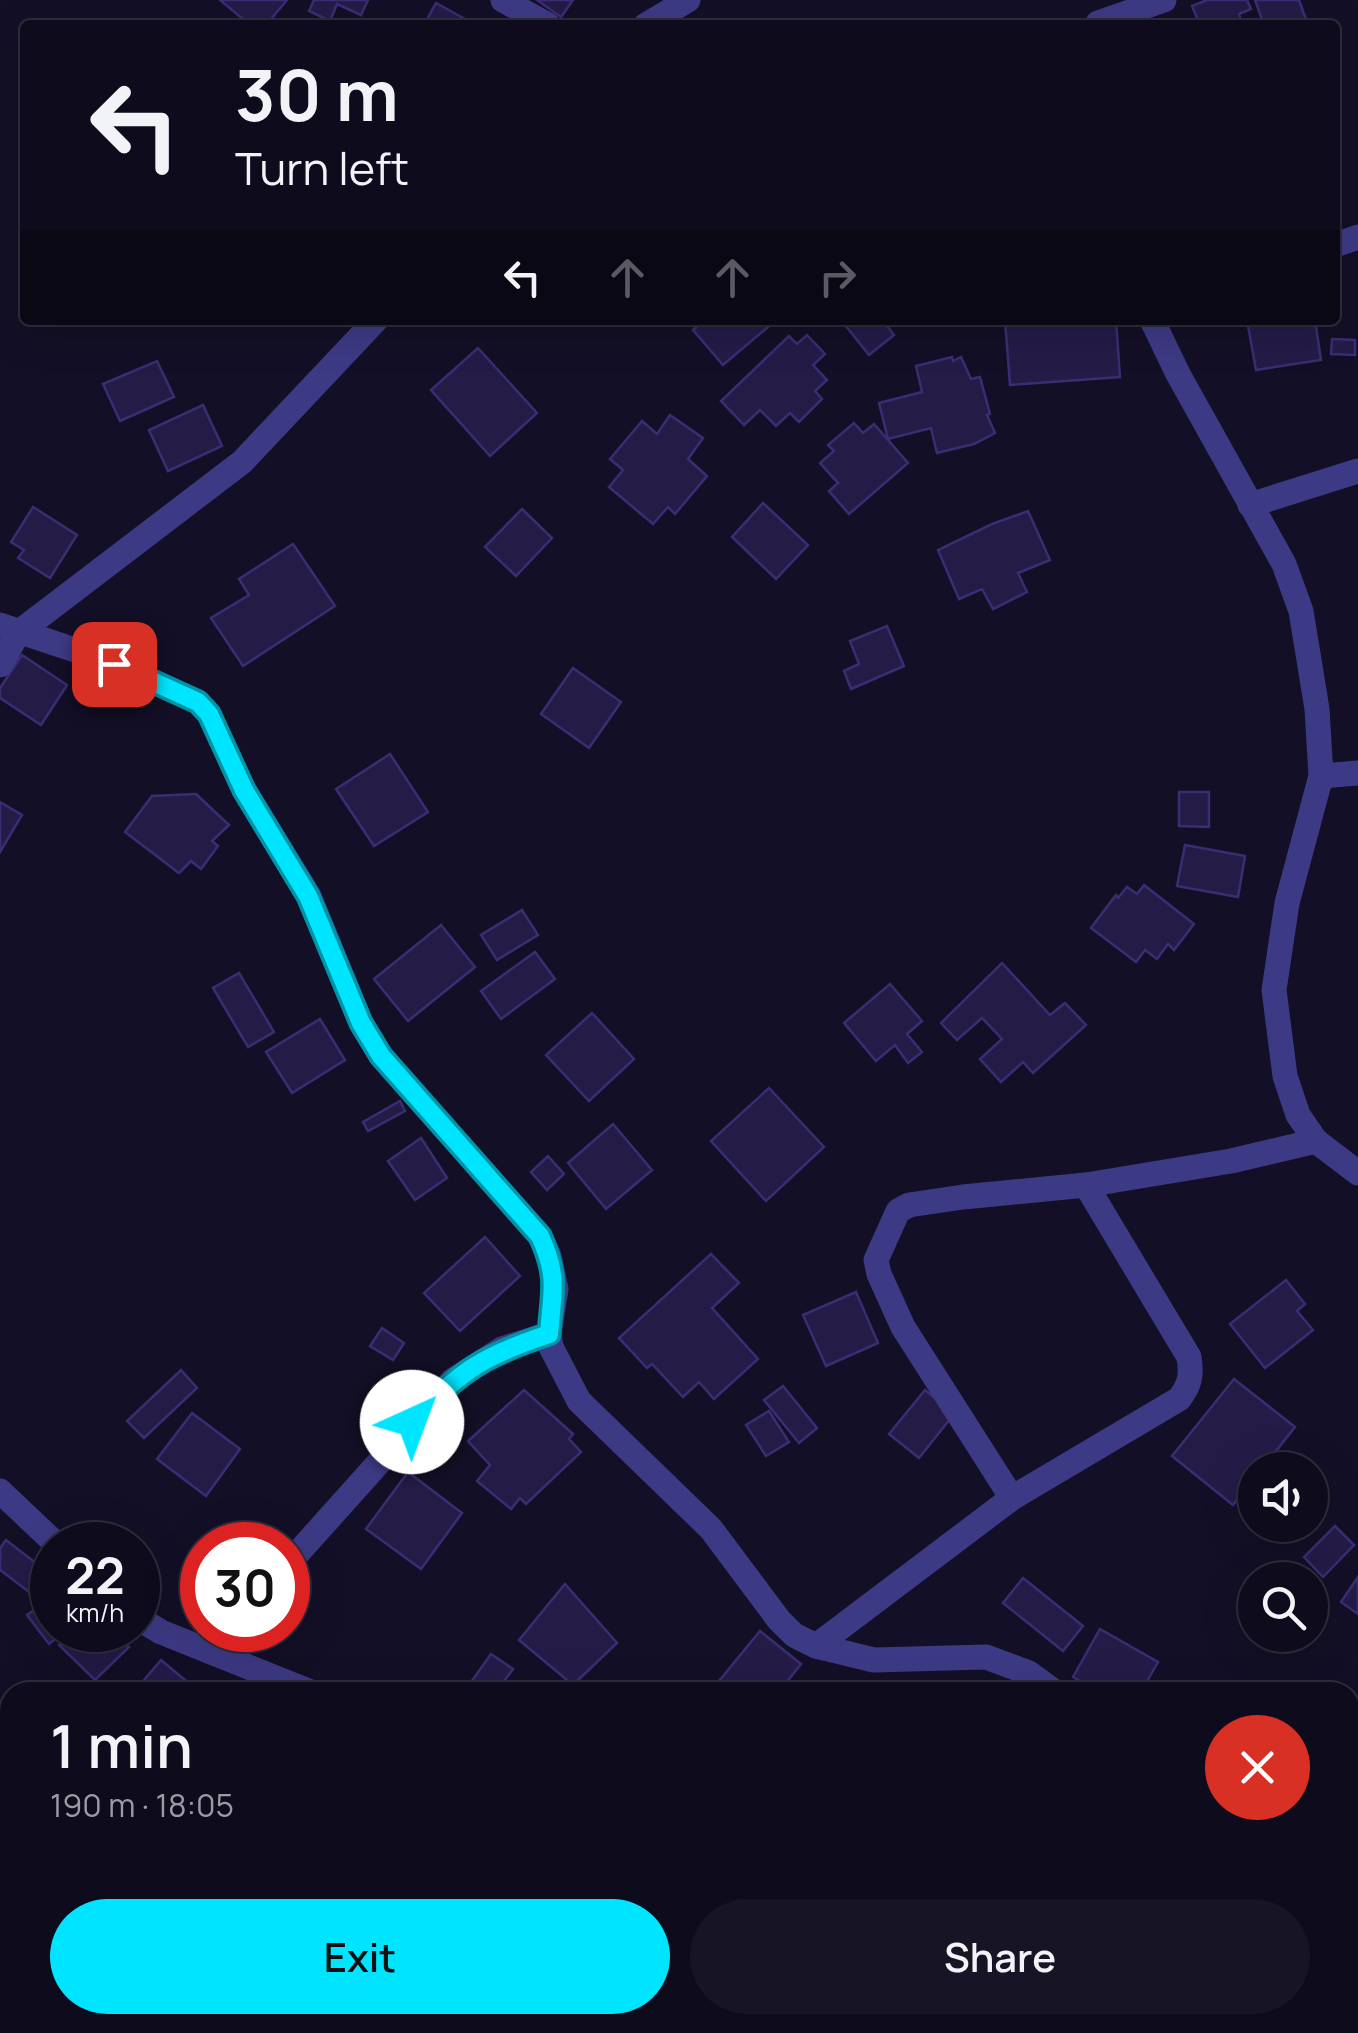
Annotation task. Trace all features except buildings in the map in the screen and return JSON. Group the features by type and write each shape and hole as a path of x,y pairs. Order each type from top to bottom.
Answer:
{"street":[{"path":"503,0 539,20"},
{"path":"654,20 688,0"},
{"path":"1097,16 1164,0"},
{"path":"0,665 9,629 242,462 371,325"},
{"path":"1155,325 1284,564 1301,610 1316,709 1320,776 1288,903 1274,990 1285,1076 1298,1115 1316,1141 1358,1173"},
{"path":"1250,505 1358,471"},
{"path":"9,629 114,664 198,702 209,714 244,790 308,896 361,1023 381,1056 540,1236 556,1289 549,1334 556,1360 579,1401 711,1530 778,1620 794,1635 816,1646 874,1660 986,1657 1029,1673 1041,1682"},
{"path":"1320,776 1358,773"},
{"path":"1012,1498 902,1327 879,1274 876,1260 898,1211 910,1205 1086,1185 1232,1161 1316,1141"},
{"path":"816,1646 1012,1498 1179,1399 1191,1378 1189,1357 1086,1185"},
{"path":"310,1539 452,1380 481,1360 549,1334"},
{"path":"0,1491 33,1522"},
{"path":"214,1652 287,1682"}],"route":[{"path":"114,664 198,702 209,714 222,735 244,790 322,922 361,1023 381,1056 540,1236 548,1256 556,1289 549,1334 481,1360 452,1380 412,1422"}]}
